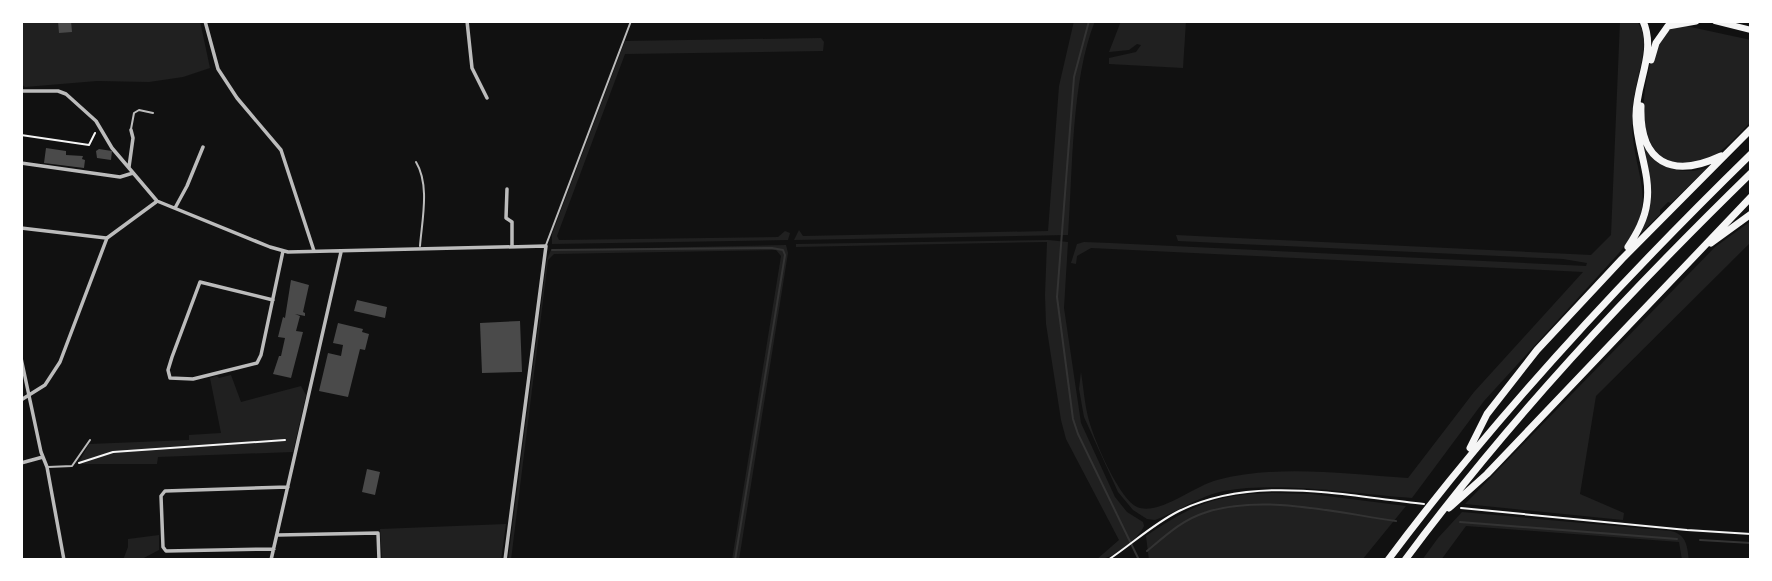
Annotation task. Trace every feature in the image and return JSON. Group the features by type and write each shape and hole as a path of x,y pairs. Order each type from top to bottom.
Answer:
{"highway":[{"path":"1622,259 1640,228 1648,202 1636,116 1649,41 1643,21"},
{"path":"1696,21 1668,26 1656,43 1641,101 1642,126 1650,149 1666,163 1691,167 1725,155"},
{"path":"1715,21 1751,30"},
{"path":"1464,461 1487,414 1537,350 1622,259 1751,129"},
{"path":"1388,560 1464,461 1592,316 1751,154"},
{"path":"1405,560 1499,441 1602,324 1751,173"},
{"path":"1430,526 1487,474 1751,197"},
{"path":"1691,259 1724,232 1751,215"}],"street":[{"path":"205,21 218,69 249,113 282,150 314,251"},
{"path":"467,21 472,68 487,98"},
{"path":"21,91 61,92 99,126 112,148 157,201 283,251 546,246 506,560"},
{"path":"129,167 133,138 131,130"},
{"path":"174,208 187,187 203,147"},
{"path":"21,163 120,177 134,173"},
{"path":"508,189 506,218 512,222 512,246"},
{"path":"21,400 50,380 60,362 107,238 157,201"},
{"path":"21,228 107,238"},
{"path":"272,300 200,282 168,370 170,378 193,379 257,363 261,355 283,251"},
{"path":"271,560 341,251"},
{"path":"21,358 47,467 64,560"},
{"path":"21,463 43,457"},
{"path":"274,549 166,551 163,547 161,496 165,491 288,487"},
{"path":"277,535 378,533 379,560"}],"lane":[{"path":"546,246 631,21"},
{"path":"131,130 134,114 139,110 153,113"},
{"path":"416,162 422,175 424,192 420,248"},
{"path":"47,467 72,466 90,440"}],"path":[{"path":"21,135 89,145 99,126"},
{"path":"72,466 113,452 285,440"},
{"path":"1108,560 1151,527 1178,512 1209,499 1238,492 1292,491 1395,501"},
{"path":"1474,509 1751,534"}],"shaded area":[{"path":"21,21 200,21 210,68 183,77 149,82 97,81 25,87 21,84"},
{"path":"1074,21 1095,21 1081,70 1077,98 1068,235 794,240 799,230 803,236 1048,231 1059,86"},
{"path":"1121,21 1186,21 1183,68 1109,64 1109,58 1136,52 1141,45 1137,44 1129,50 1109,52"},
{"path":"1620,21 1637,21 1644,41 1632,111 1633,141 1642,188 1640,218 1619,253 1484,401 1412,498 1269,487 1224,491 1206,496 1155,520 1147,519 1133,510 1118,492 1084,417 1079,389 1081,372 1088,416 1099,448 1117,484 1137,507 1156,507 1217,480 1264,472 1408,478 1474,392 1583,272 1091,248 1077,256 1076,264 1071,263 1077,244 1110,243 1586,266 1587,263 1563,259 1178,241 1176,235 1591,255 1611,235"},
{"path":"1686,26 1751,40 1751,122 1730,143 1705,161 1681,164 1659,154 1650,141 1645,123 1644,103 1646,82 1658,45 1668,31"},
{"path":"821,38 824,42 823,51 625,54 557,236 559,240 778,237 785,231 790,233 788,240 552,244 552,234 625,41"},
{"path":"1641,138 1652,156 1667,167 1686,171 1707,168 1671,203 1668,202 1640,234 1649,199"},
{"path":"1751,221 1751,242 1596,396 1580,494 1624,513 1623,520 1465,504 1715,247"},
{"path":"1048,240 1068,242 1064,308 1081,423 1115,497 1127,512 1143,522 1144,526 1130,543 1116,553 1096,560 1119,540 1066,439 1061,420 1046,324 1047,242 796,247 796,244"},
{"path":"786,245 788,253 739,560 732,560 781,256 776,250 554,254 548,260 511,560 508,560 547,259 551,250"},
{"path":"231,375 241,402 301,386 306,395 293,452 158,457 157,464 78,464 89,444 189,440 189,435 221,433 210,378"},
{"path":"1273,493 1311,494 1406,506 1362,560 1149,560 1146,536 1177,516 1221,499"},
{"path":"1462,512 1671,531 1683,538 1689,560 1682,560 1679,542 1466,526 1441,560 1422,560"},
{"path":"506,524 501,560 382,560 380,529"},
{"path":"159,535 159,550 140,560 123,560 128,539"}],"building":[{"path":"58,21 71,21 72,32 59,33"},
{"path":"46,148 66,151 66,155 83,156 84,168 44,163"},
{"path":"96,151 112,151 111,160 97,158"},
{"path":"291,280 309,285 303,312 305,316 295,314 300,316 296,331 303,332 291,378 273,374 285,338 278,337 283,317 285,318"},
{"path":"357,300 387,307 385,318 354,311"},
{"path":"520,321 522,372 482,373 480,323"},
{"path":"338,323 363,329 362,332 369,334 365,350 360,349 348,397 319,391 328,353 341,356 343,345 333,343"},
{"path":"367,469 380,472 375,495 362,492"}],"waterway":[{"path":"1089,21 1074,77 1057,297 1073,419 1139,560"},
{"path":"552,250 783,250 785,255 735,560"},
{"path":"1147,551 1188,520 1226,507 1300,506 1396,521"},
{"path":"1460,522 1677,539"},
{"path":"1700,540 1751,543"}]}
